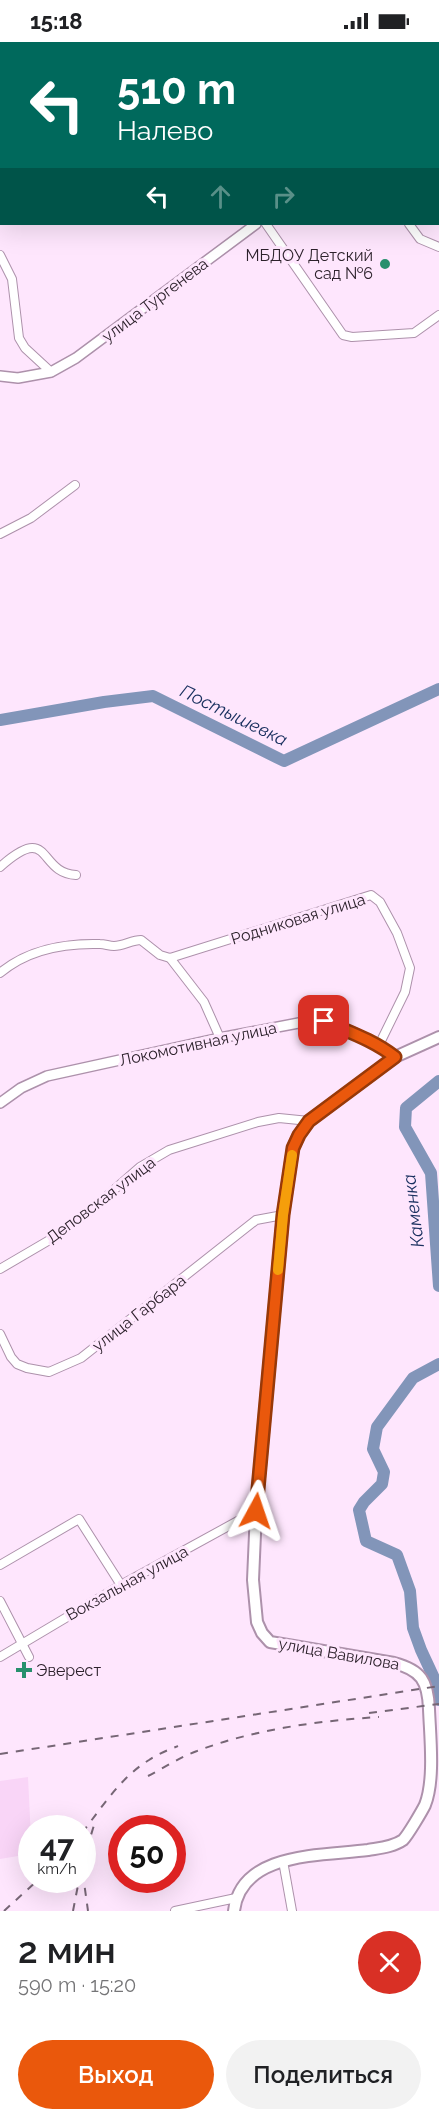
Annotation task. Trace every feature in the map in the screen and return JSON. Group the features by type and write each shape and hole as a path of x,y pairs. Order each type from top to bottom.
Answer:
{"main road":[{"path":"309,1121 395,1057 439,1037"},
{"name":"улица Вавилова","path":"236,1898 242,1886 259,1871 283,1861 310,1855 339,1854 386,1847 404,1839 425,1804 431,1765 429,1695 422,1677 410,1667 270,1642 262,1633 257,1622 254,1580 256,1511 283,1215 293,1148 309,1121"},
{"path":"234,1911 236,1898"}],"street":[{"name":"улица Тургенева","path":"0,375 18,378 51,372 76,358 255,225"},
{"path":"267,225 344,335 352,337 414,333 439,315"},
{"path":"410,225 420,239 439,247"},
{"path":"0,255 12,279 19,338 25,348 51,372"},
{"path":"0,534 31,518 75,485"},
{"path":"0,867 20,850 28,847 38,849 60,869 76,875"},
{"name":"Родниковая улица","path":"170,958 371,895 380,902 397,933 410,968 405,992 379,1045"},
{"path":"0,973 14,962 44,950 80,944 116,946 141,940 160,955 170,958 204,1002 220,1038"},
{"name":"Локомотивная улица","path":"0,1103 21,1088 47,1076 309,1021 324,1021 352,1032 379,1045 395,1057"},
{"name":"Деповская улица","path":"0,1269 58,1236 140,1167 170,1150 258,1122 279,1118 309,1121"},
{"name":"улица Гарбара","path":"0,1334 10,1357 17,1364 49,1372 81,1358 256,1220 283,1215"},
{"name":"Вокзальная улица","path":"0,1657 121,1585 256,1511"},
{"path":"0,1565 79,1519 121,1585"},
{"path":"0,1601 29,1657"},
{"path":"283,1861 292,1911"},
{"path":"175,1911 236,1898"}],"shaded area":[{"path":"28,1777 30,1815 18,1815 18,1856 0,1859 0,1781"}],"waterway":[{"name":"Постышевка","path":"0,720 153,696 284,761 439,689"},
{"name":"Каменка","path":"439,1081 406,1108 405,1127 431,1173 439,1286"},
{"name":"Каменка","path":"439,1364 413,1378 377,1427 373,1449 384,1472 382,1484 359,1510 366,1541 397,1555 410,1591 413,1628 434,1678 439,1700"}],"railway":[{"path":"0,1754 439,1686"},
{"path":"369,1713 439,1704"},
{"path":"148,1776 191,1753 241,1737 310,1724 379,1717"},
{"path":"96,1815 112,1793 139,1767 163,1752 178,1746"},
{"path":"4,1911 24,1893"},
{"path":"73,1911 76,1893"},
{"path":"86,1893 88,1911"}],"slow traffic":[{"path":"278,1270 292,1155"}],"place":[{"name":"МБДОУ Детский сад №6","path":"385,264"},
{"name":"Эверест","path":"24,1670"}],"route":[{"path":"256,1511 283,1215 293,1148 309,1121 395,1057 379,1045 324,1021"}]}
